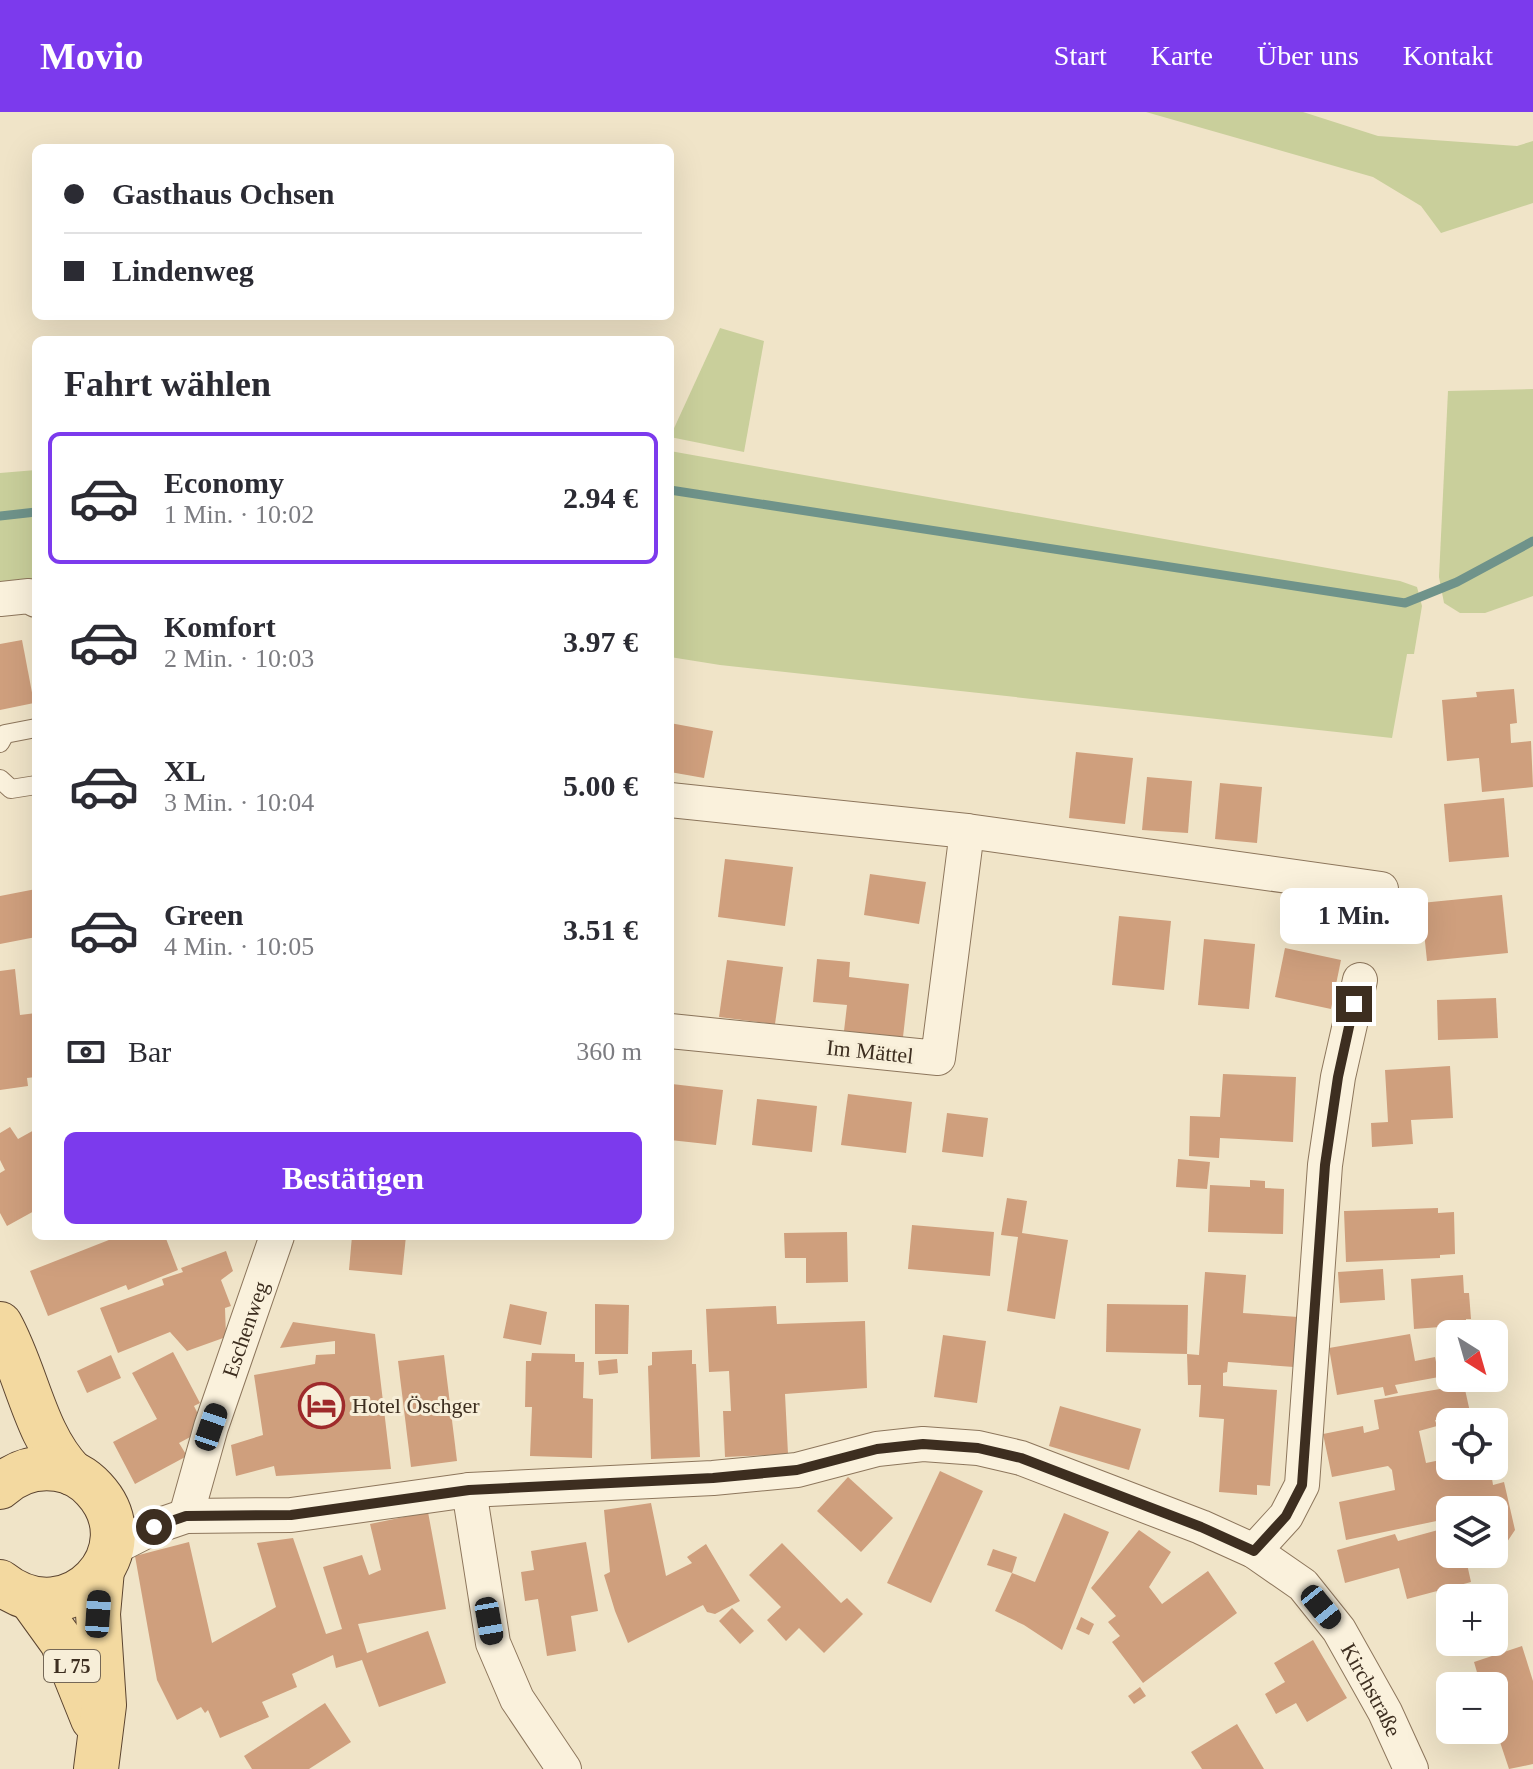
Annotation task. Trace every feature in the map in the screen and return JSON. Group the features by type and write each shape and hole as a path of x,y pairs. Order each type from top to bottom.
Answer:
{"main road":[{"path":"0,1324 56,1456 72,1473 91,1486 105,1504"},
{"path":"0,1346 12,1406 13,1438 12,1455 0,1485"},
{"path":"0,1485 16,1475 38,1468 72,1473"},
{"name":"L 75","path":"98,1754 104,1705 98,1614 112,1526 105,1504"},
{"name":"L 75","path":"16,1591 54,1600 76,1593 106,1560"},
{"name":"L 75","path":"16,1591 62,1642 98,1754"}],"street":[{"path":"0,599 32,598"},
{"path":"674,800 967,831 1381,889"},
{"name":"Im Mättel","path":"674,1031 938,1058 967,831"},
{"path":"1254,1551 1286,1516 1302,1485 1325,1165 1338,1077 1360,980"},
{"name":"Eschenweg","path":"181,1517 276,1240"},
{"name":"Kirchstraße","path":"105,1504 181,1517 291,1515 469,1490 713,1478 797,1470 877,1449 923,1444 978,1448 1021,1458 1201,1527 1254,1551 1303,1585 1339,1630 1385,1712 1411,1769"},
{"path":"469,1490 493,1643 517,1699 564,1769"},
{"name":"Kirchstraße","path":"106,1560 181,1517"}],"lane":[{"path":"0,743 5,734 32,729"},
{"path":"0,779 11,789 32,786"}],"green space":[{"path":"1146,112 1303,112 1378,136 1517,146 1533,141 1533,203 1441,233 1421,206 1373,177"},
{"path":"720,328 764,341 744,452 674,438 674,428"},
{"path":"1533,389 1533,596 1485,613 1460,613 1444,603 1439,577 1448,391"},
{"path":"674,452 1400,581 1417,587 1422,606 1414,654 1407,654 1392,738 674,658"},
{"path":"32,470 32,587 0,588 0,473"}],"building":[{"path":"22,640 32,703 0,710 0,644"},
{"path":"1514,689 1517,723 1510,724 1511,743 1531,741 1533,787 1482,792 1479,758 1447,761 1442,700 1477,697 1476,692"},
{"path":"674,724 713,731 704,778 674,773"},
{"path":"1076,752 1133,758 1125,824 1069,818"},
{"path":"1147,777 1192,781 1188,833 1142,830"},
{"path":"1220,783 1262,787 1257,843 1215,839"},
{"path":"1504,798 1509,857 1449,862 1444,804"},
{"path":"725,859 793,867 785,926 718,917"},
{"path":"870,874 926,882 919,924 864,915"},
{"path":"32,890 32,938 0,944 0,896"},
{"path":"1502,895 1508,953 1427,961 1421,903"},
{"path":"1119,916 1171,921 1164,990 1112,985"},
{"path":"1204,939 1255,944 1249,1009 1198,1005"},
{"path":"1285,948 1341,960 1331,1009 1275,997"},
{"path":"817,959 850,962 849,977 909,984 903,1037 844,1031 847,1005 813,1002"},
{"path":"727,960 783,967 775,1024 719,1017"},
{"path":"15,969 20,1015 32,1014 32,1077 27,1078 28,1086 0,1090 0,971"},
{"path":"1496,998 1498,1038 1438,1040 1437,1000"},
{"path":"1450,1066 1453,1118 1411,1120 1413,1144 1372,1147 1371,1123 1388,1122 1385,1070"},
{"path":"1223,1074 1296,1077 1293,1142 1220,1138 1219,1158 1189,1156 1190,1116 1220,1117"},
{"path":"674,1084 723,1090 716,1145 674,1140"},
{"path":"848,1094 912,1102 906,1153 841,1145"},
{"path":"757,1099 817,1106 812,1152 752,1145"},
{"path":"947,1113 988,1118 983,1157 942,1152"},
{"path":"10,1127 18,1139 32,1131 32,1212 7,1226 0,1213 0,1173 5,1170 0,1160 0,1133"},
{"path":"1178,1159 1210,1162 1207,1189 1176,1187"},
{"path":"1250,1180 1265,1181 1265,1188 1284,1189 1283,1234 1208,1232 1210,1185 1250,1187"},
{"path":"1007,1198 1027,1201 1022,1233 1068,1240 1055,1319 1007,1311 1018,1237 1001,1235"},
{"path":"1438,1208 1438,1213 1454,1212 1455,1254 1440,1255 1440,1258 1346,1262 1344,1211"},
{"path":"912,1225 994,1232 990,1276 908,1269"},
{"path":"847,1232 848,1282 806,1283 806,1258 785,1258 784,1233"},
{"path":"109,1240 167,1240 178,1270 128,1290 126,1285 48,1316 30,1271"},
{"path":"352,1240 406,1240 402,1275 349,1270"},
{"path":"226,1251 233,1271 221,1280 231,1306 225,1308 226,1337 187,1351 170,1332 118,1353 100,1308 164,1285 162,1279 183,1272 181,1268"},
{"path":"1383,1269 1385,1300 1340,1303 1338,1272"},
{"path":"1205,1272 1246,1275 1243,1313 1298,1317 1294,1367 1228,1362 1227,1372 1223,1373 1223,1386 1277,1390 1270,1486 1257,1485 1257,1495 1219,1492 1224,1419 1199,1417 1201,1385 1188,1385 1187,1354 1199,1355"},
{"path":"1463,1275 1464,1293 1469,1293 1471,1319 1436,1320 1436,1327 1414,1329 1411,1279"},
{"path":"510,1304 547,1312 541,1345 503,1338"},
{"path":"595,1304 629,1305 628,1354 595,1354"},
{"path":"1107,1304 1188,1305 1187,1354 1106,1352"},
{"path":"776,1306 777,1324 865,1321 867,1388 785,1394 788,1454 725,1457 723,1411 731,1411 729,1371 709,1372 706,1309"},
{"name":"Hotel Öschger","path":"293,1322 375,1334 391,1469 276,1476 274,1466 236,1476 231,1445 263,1435 254,1375 315,1364 316,1355 335,1354 335,1341 280,1348"},
{"path":"1410,1334 1415,1361 1435,1357 1436,1378 1395,1385 1398,1393 1385,1396 1383,1387 1337,1395 1329,1348"},
{"path":"943,1335 986,1341 977,1403 934,1397"},
{"path":"692,1350 692,1364 696,1364 700,1457 651,1459 648,1366 652,1365 652,1352"},
{"path":"173,1352 200,1403 194,1406 198,1414 194,1435 179,1443 187,1456 135,1484 113,1442 157,1419 132,1373"},
{"path":"532,1353 575,1354 575,1362 584,1362 583,1398 593,1399 592,1458 530,1456 532,1407 525,1407 526,1361 531,1361"},
{"path":"111,1355 121,1378 87,1393 77,1371"},
{"path":"444,1355 457,1461 411,1467 398,1361"},
{"path":"617,1359 618,1373 599,1375 598,1361"},
{"path":"1436,1390 1466,1392 1469,1408 1436,1408 1436,1426 1419,1431 1426,1463 1436,1461 1436,1480 1492,1480 1493,1485 1504,1482 1507,1496 1436,1496 1436,1521 1346,1540 1339,1502 1395,1490 1392,1470 1388,1466 1332,1477 1323,1434 1363,1426 1364,1433 1379,1429 1374,1400"},
{"path":"1060,1406 1141,1429 1129,1470 1049,1446"},
{"path":"940,1471 983,1491 931,1603 887,1583"},
{"path":"848,1477 893,1518 861,1552 817,1511"},
{"path":"1508,1499 1515,1530 1508,1540"},
{"path":"651,1503 666,1576 692,1563 687,1557 706,1544 740,1601 715,1614 707,1612 703,1605 628,1643 604,1575 610,1572 604,1510"},
{"path":"428,1512 446,1609 358,1624 367,1653 428,1631 446,1683 379,1707 362,1660 336,1668 333,1655 292,1674 297,1687 262,1702 269,1717 220,1738 208,1710 205,1713 201,1707 177,1720 157,1680 135,1556 189,1542 212,1643 276,1607 257,1543 293,1538 326,1634 342,1629 323,1567 362,1555 369,1575 381,1570 370,1524"},
{"path":"1064,1513 1109,1532 1062,1650 1024,1625 995,1611 1012,1573 1035,1582"},
{"path":"1139,1530 1171,1552 1149,1587 1162,1604 1208,1571 1237,1613 1143,1683 1112,1642 1120,1636 1108,1622 1116,1616 1091,1588"},
{"path":"1436,1531 1436,1568 1468,1568 1471,1582 1436,1584 1436,1591 1407,1599 1399,1568 1345,1583 1337,1550 1395,1534 1398,1541"},
{"path":"586,1542 598,1611 571,1616 576,1651 547,1656 538,1599 525,1601 521,1572 534,1570 531,1551"},
{"path":"782,1543 841,1603 847,1598 863,1614 824,1653 799,1628 786,1641 767,1620 781,1607 749,1575"},
{"path":"993,1549 1017,1557 1012,1573 987,1565"},
{"path":"732,1608 754,1631 740,1644 719,1621"},
{"path":"1081,1617 1094,1624 1089,1635 1076,1629"},
{"path":"1313,1640 1347,1698 1307,1722 1296,1703 1276,1714 1265,1694 1285,1682 1274,1663"},
{"path":"1522,1646 1533,1681 1533,1764 1509,1769 1501,1744 1508,1744 1508,1672 1477,1672 1474,1662 1492,1656 1508,1656 1508,1651"},
{"path":"1140,1687 1146,1696 1134,1704 1128,1696"},
{"path":"325,1703 351,1742 309,1769 252,1769 244,1756"},
{"path":"1237,1724 1264,1769 1202,1769 1191,1752"}],"waterway":[{"path":"674,491 1405,603 1457,582 1533,541"},
{"path":"0,516 32,512"}],"place":[{"name":"Hotel Öschger","path":"321,1405"}],"route":[{"path":"154,1527 186,1516 291,1515 469,1490 713,1478 797,1470 877,1449 923,1444 978,1448 1021,1458 1201,1527 1254,1551 1286,1516 1302,1485 1325,1165 1338,1077 1354,1004"}]}
